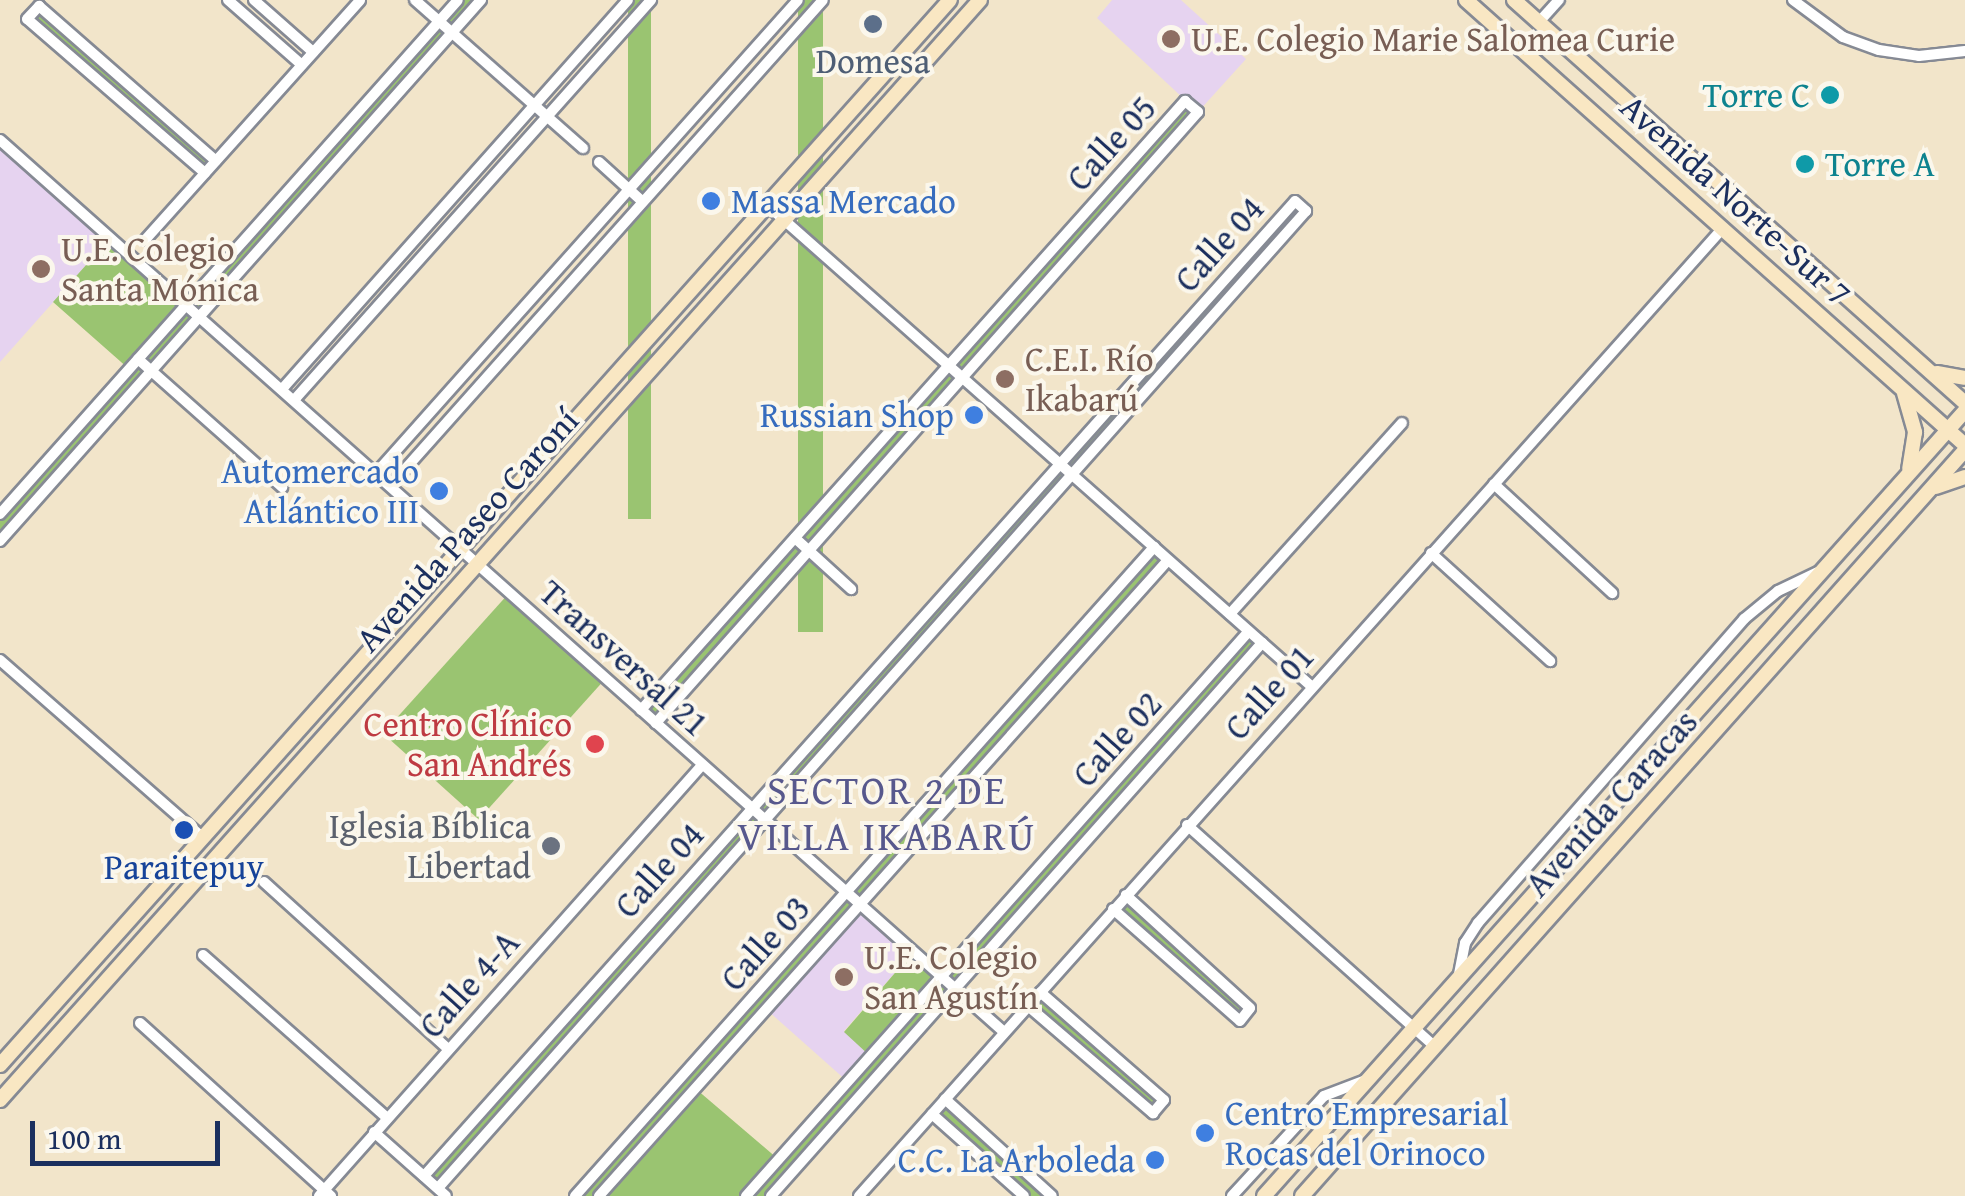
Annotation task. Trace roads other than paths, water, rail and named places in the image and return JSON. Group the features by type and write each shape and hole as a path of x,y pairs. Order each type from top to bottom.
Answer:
{"street":[{"path":"228,0 302,65"},
{"path":"254,0 314,52"},
{"path":"145,240 360,0"},
{"path":"415,0 584,148"},
{"path":"0,514 458,0"},
{"path":"0,541 481,0"},
{"path":"282,388 628,0"},
{"path":"295,399 651,0"},
{"path":"376,472 798,0"},
{"path":"391,485 823,0"},
{"path":"954,0 975,6"},
{"name":"Avenida Paseo Caroní","path":"0,1064 766,204 954,0"},
{"name":"Avenida Norte-Sur 7","path":"1466,0 1965,448"},
{"name":"Avenida Norte-Sur 7","path":"1514,0 1965,403"},
{"path":"1539,22 1559,0"},
{"path":"1793,0 1843,36 1879,50 1919,56 1965,51"},
{"path":"204,173 27,19 39,6 216,160"},
{"name":"Avenida Paseo Caroní","path":"0,1100 975,6"},
{"path":"752,52 766,65"},
{"name":"Calle 05","path":"641,710 1185,100 1198,112 656,723"},
{"name":"Transversal 21","path":"0,140 188,303 1004,1032"},
{"path":"314,162 327,172"},
{"path":"599,162 644,202"},
{"name":"Calle 04","path":"424,1176 1294,201 1306,211 602,1004 442,1192"},
{"path":"766,204 1311,686"},
{"name":"Calle 01","path":"858,1196 1723,228"},
{"path":"404,252 417,263"},
{"path":"500,334 515,346"},
{"path":"138,358 282,487"},
{"path":"1927,369 1965,378"},
{"path":"1902,388 1914,432 1907,475"},
{"name":"Avenida Caracas","path":"1264,1196 1965,411"},
{"path":"1230,614 1402,422"},
{"name":"Avenida Caracas","path":"1302,1196 1965,448"},
{"path":"56,451 70,463"},
{"path":"1930,489 1965,477"},
{"path":"1494,484 1612,593"},
{"path":"794,538 851,589"},
{"path":"990,540 1005,552"},
{"name":"Calle 03","path":"576,1196 1154,547"},
{"path":"1431,553 1550,662"},
{"name":"Calle 03","path":"599,1196 1168,560"},
{"name":"Avenida Caracas","path":"1459,978 1465,943 1478,923 1744,619 1778,591 1823,569"},
{"path":"1118,588 1132,601"},
{"name":"Calle 02","path":"746,1196 1249,631"},
{"path":"905,635 920,648"},
{"name":"Calle 02","path":"771,1196 1262,643"},
{"path":"0,660 202,837"},
{"path":"1222,662 1234,674"},
{"path":"1001,720 1016,732"},
{"name":"Calle 4-A","path":"324,1194 374,1132 702,764"},
{"path":"1096,803 1109,815"},
{"path":"1187,825 1434,1046"},
{"path":"264,882 448,1049"},
{"path":"1114,908 1240,1021 1250,1008 1126,895"},
{"path":"991,921 1005,932"},
{"path":"203,955 387,1118"},
{"path":"588,992 602,1004"},
{"path":"1028,1006 1153,1112 1164,1100 1040,992"},
{"path":"140,1023 324,1194"},
{"path":"682,1077 696,1088"},
{"name":"Avenida Caracas","path":"1232,1196 1324,1096 1368,1080"},
{"path":"944,1099 1052,1196"},
{"path":"932,1114 1024,1196"},
{"path":"374,1132 442,1192"},
{"path":"779,1159 793,1171"}],"place":[{"name":"Domesa","path":"873,24"},
{"name":"U.E. Colegio Marie Salomea Curie","path":"1171,39"},
{"name":"Torre C","path":"1830,95"},
{"name":"Torre A","path":"1805,164"},
{"name":"Massa Mercado","path":"711,201"},
{"name":"U.E. Colegio Santa Mónica","path":"41,269"},
{"name":"C.E.I. Río Ikabarú","path":"1005,379"},
{"name":"Russian Shop","path":"974,415"},
{"name":"Automercado Atlántico III","path":"439,491"},
{"name":"Centro Clínico San Andrés","path":"595,744"},
{"name":"Paraitepuy","path":"184,830"},
{"name":"Iglesia Bíblica Libertad","path":"551,846"},
{"name":"U.E. Colegio San Agustín","path":"844,977"},
{"name":"Centro Empresarial Rocas del Orinoco","path":"1205,1133"},
{"name":"C.C. La Arboleda","path":"1155,1160"}],"district":[{"name":"SECTOR 2 DE VILLA IKABARÚ","path":"887,813"}]}
